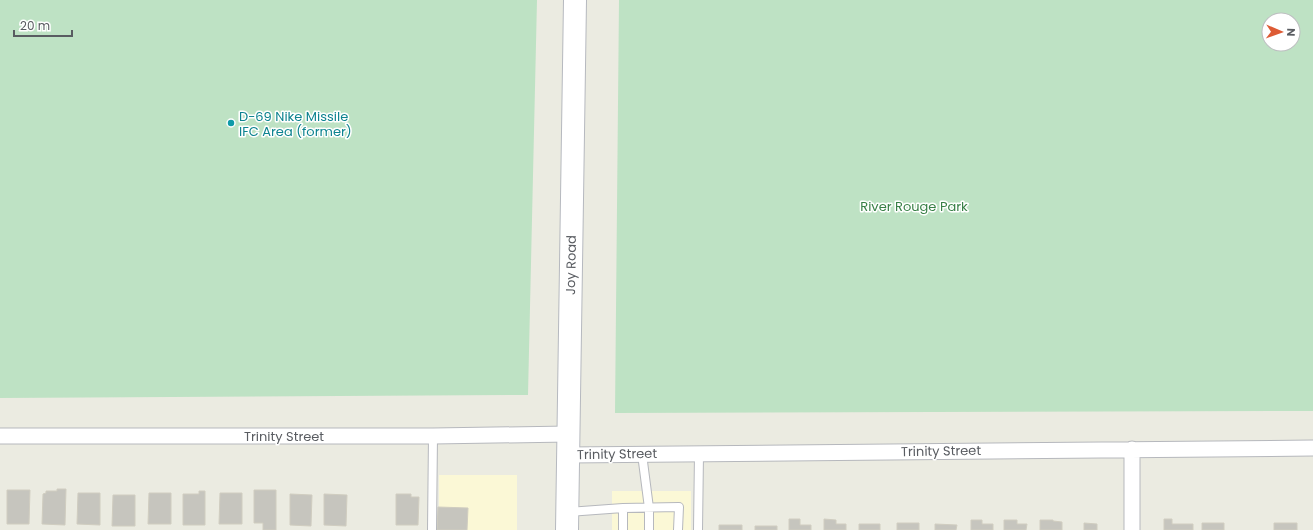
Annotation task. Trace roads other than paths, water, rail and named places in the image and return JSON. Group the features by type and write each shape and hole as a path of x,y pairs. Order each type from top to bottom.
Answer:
{"main road":[{"name":"Joy Road","path":"567,521 574,0"}],"street":[{"name":"Trinity Street","path":"0,436 433,436 569,444 642,454 1313,448"},
{"path":"1132,449 1132,530"}],"lane":[{"path":"432,530 433,436"},
{"path":"642,454 649,508 649,530"},
{"path":"698,530 699,454"},
{"path":"567,521 623,508 679,507 678,530"},
{"path":"623,508 623,530"}],"place":[{"name":"D-69 Nike Missile IFC Area (former)","path":"231,123"}],"park label":[{"name":"River Rouge Park","path":"914,206"}]}
